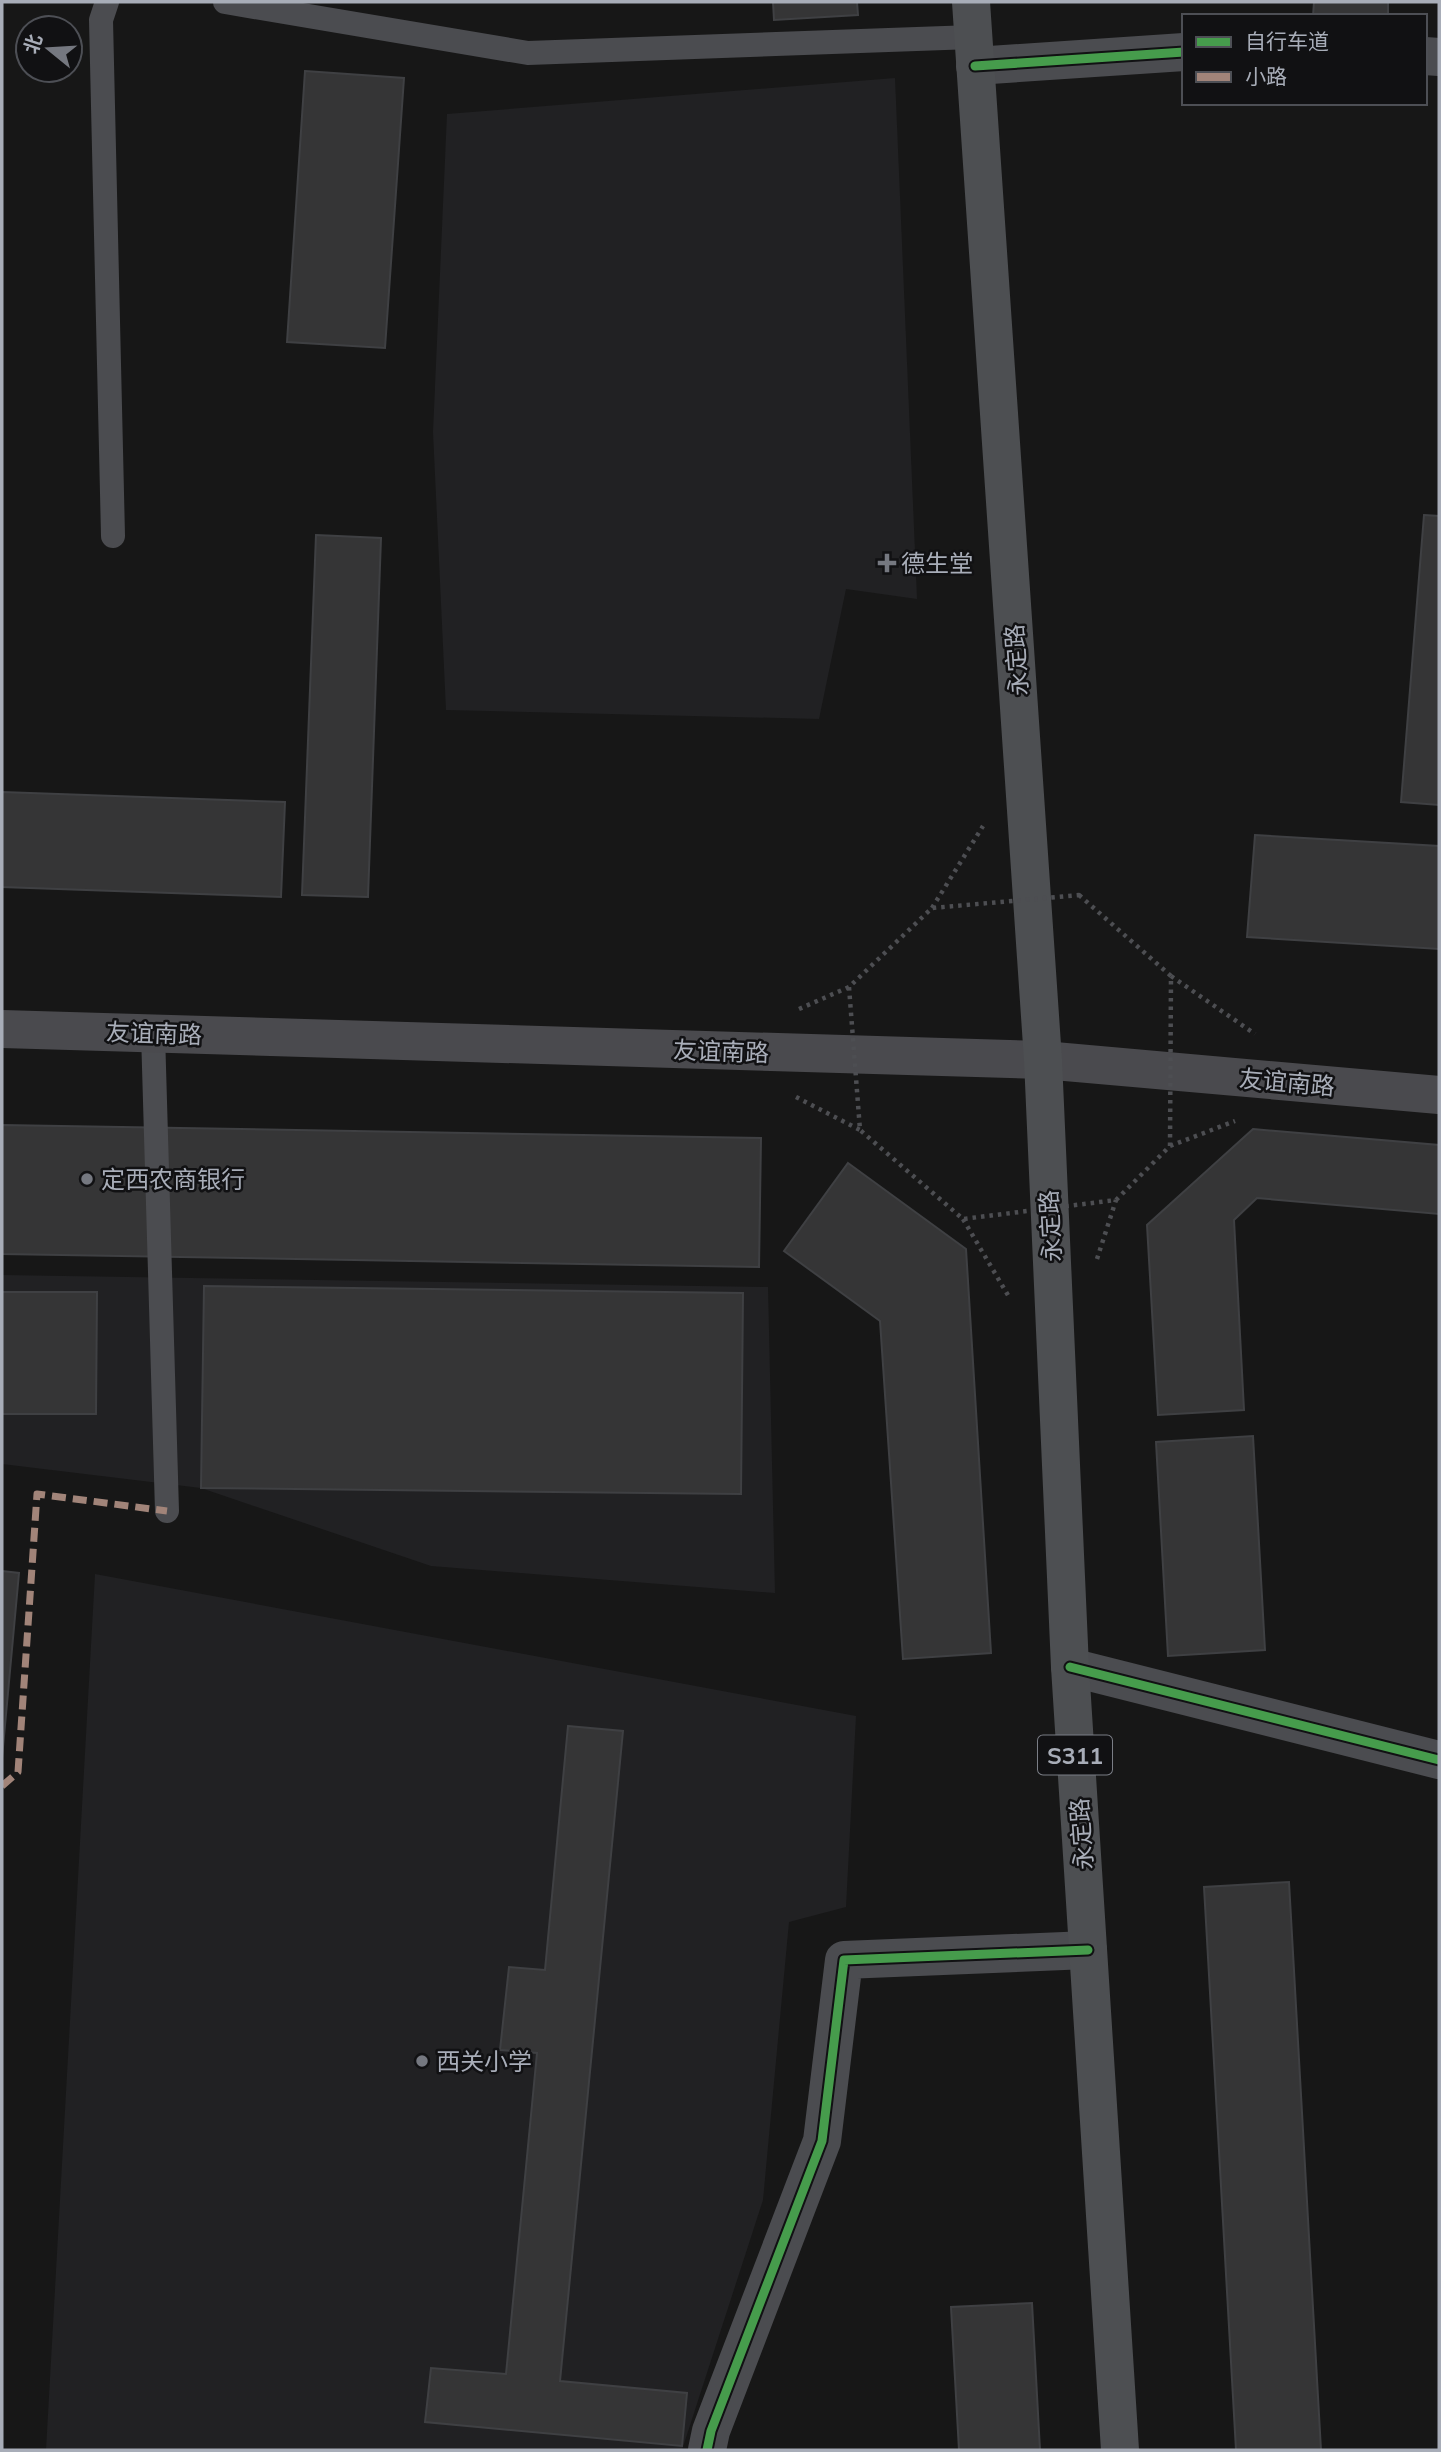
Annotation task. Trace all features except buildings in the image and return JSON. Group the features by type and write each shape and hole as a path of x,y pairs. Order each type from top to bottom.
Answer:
{"main road":[{"name":"永定路","path":"973,35 1043,1060 1070,1667 1120,2450"},
{"name":"友谊南路","path":"2,1029 1043,1060 1439,1095"}],"street":[{"path":"973,35 1182,52"},
{"path":"1070,1667 1439,1760"},
{"path":"707,2450 711,2431 822,2140 844,1960 1088,1950"}],"lane":[{"path":"107,2 101,20 114,536"},
{"path":"225,2 528,53 973,35"},
{"path":"152,1033 167,1511"}],"path":[{"path":"988,819 932,908 849,987 860,1130 963,1219 1116,1200 1170,1146 1171,976"},
{"path":"932,908 1079,895 1171,976 1260,1038"}],"shaded area":[{"path":"895,78 917,599 846,589 819,719 446,710 433,432 447,114"},
{"path":"2,1275 768,1287 775,1593 431,1566 201,1488 2,1464"},
{"name":"西关小学","path":"95,1574 856,1716 846,1907 789,1922 763,2200 682,2450 46,2450"}],"marked path":[{"path":"2,1786 18,1772 37,1494 167,1511"}],"cycle path":[{"path":"975,66 1182,52"},
{"path":"1070,1667 1439,1760"},
{"path":"707,2450 711,2431 822,2141 844,1960 1088,1950"}],"place":[{"name":"德生堂","path":"887,563"},
{"name":"定西农商银行","path":"87,1179"},
{"name":"西关小学","path":"422,2061"}]}
